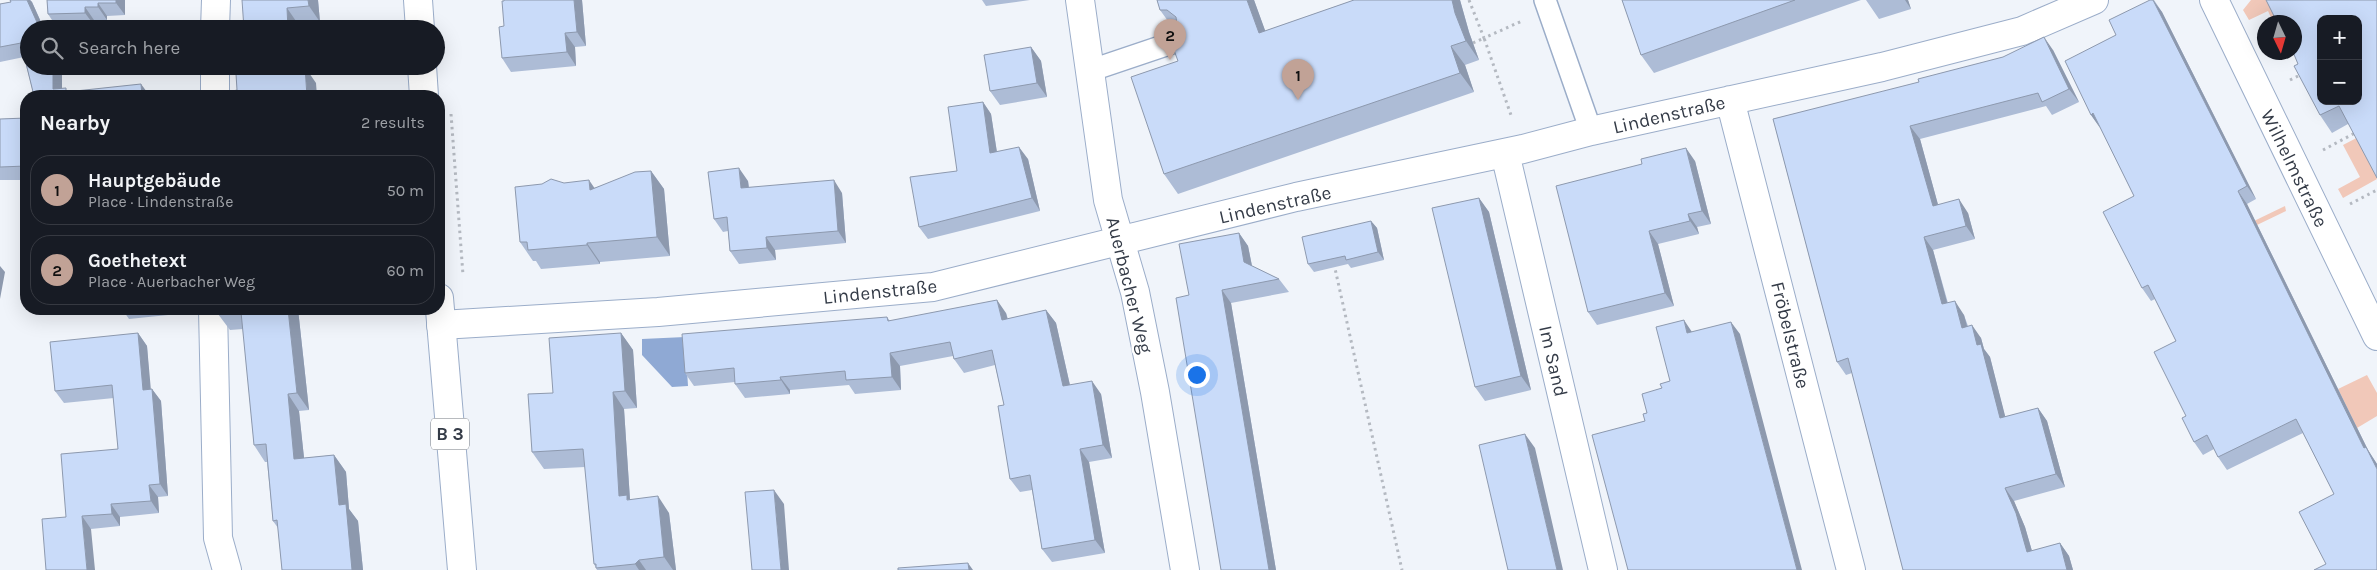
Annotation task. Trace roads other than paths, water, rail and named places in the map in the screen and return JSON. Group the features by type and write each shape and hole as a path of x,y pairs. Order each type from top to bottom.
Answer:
{"street":[{"path":"215,20 216,0"},
{"path":"418,0 419,20"},
{"name":"Auerbacher Weg","path":"1080,0 1108,200 1135,292 1155,392 1185,570"},
{"name":"Lindenstraße","path":"441,324 658,312 933,287 1296,197 1514,151 1591,131 1882,67 2022,31 2094,0"},
{"name":"Wilhelmstraße","path":"2214,0 2377,336"},
{"path":"215,75 215,90"},
{"path":"423,75 424,90"},
{"name":"Fröbelstraße","path":"1730,100 1851,570"},
{"name":"Im Sand","path":"1514,151 1603,570"},
{"path":"213,315 218,538 227,570"},
{"name":"B 3","path":"440,315 462,570"}],"lane":[{"path":"1545,0 1591,131"},
{"path":"1089,71 1178,41"}],"water":[{"path":"685,337 688,386 672,387 642,355 642,339"}],"place":[{"name":"Goethetext","path":"1170,60"},
{"name":"Hauptgebäude","path":"1298,100"}]}
